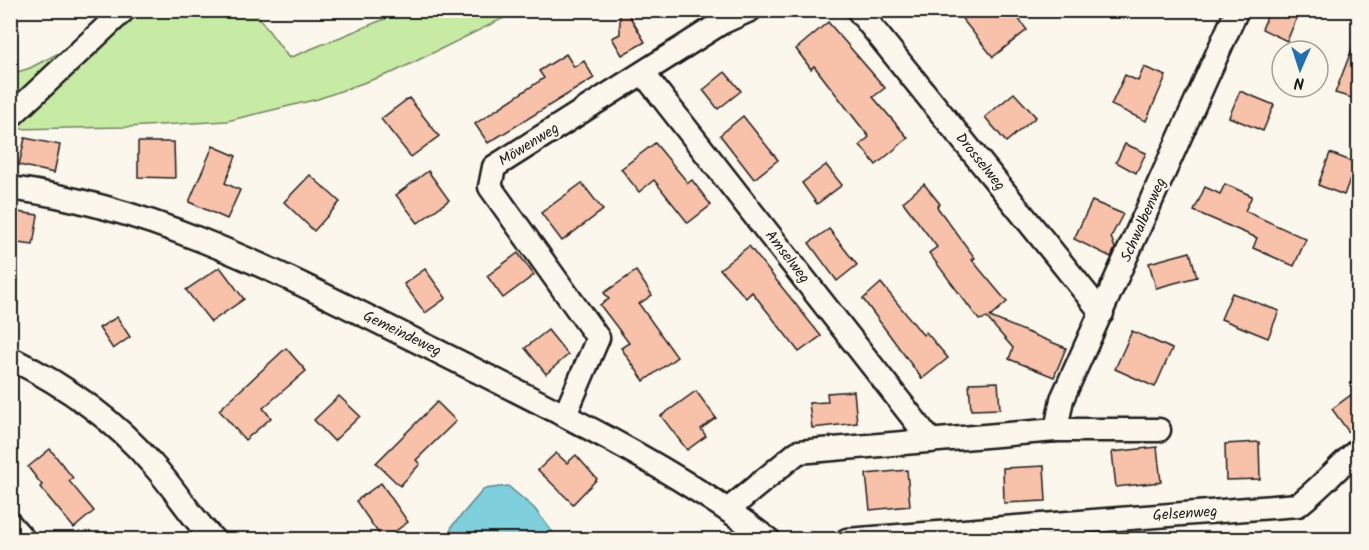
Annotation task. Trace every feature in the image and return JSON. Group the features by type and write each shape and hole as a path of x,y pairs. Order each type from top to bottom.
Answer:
{"street":[{"path":"10,117 124,10"},
{"name":"Möwenweg","path":"565,415 598,338 490,187 494,167 721,23 750,10"},
{"name":"Drosselweg","path":"858,10 1102,313"},
{"name":"Schwalbenweg","path":"1056,430 1062,399 1237,10"},
{"name":"Amselweg","path":"643,73 931,441"},
{"name":"Gemeindeweg","path":"10,188 40,192 166,225 242,255 565,415 729,509 769,540"},
{"path":"10,358 54,379 126,435 155,466 194,520 214,540"},
{"path":"729,509 798,452 1056,430 1159,430"},
{"name":"Gelsenweg","path":"847,540 1298,506 1321,487 1334,470 1359,450"},
{"path":"10,524 24,540"}],"green space":[{"path":"141,11 254,11 289,58 404,11 518,11 394,72 318,99 227,121 127,127 11,129 108,36"},
{"path":"84,40 11,106 11,74 30,68"}],"water":[{"path":"508,486 534,508 558,539 448,539 452,526 484,489"}],"building":[{"path":"620,10 626,10 645,42 622,55 612,38 620,34"},
{"path":"955,10 1012,10 1027,30 993,57"},
{"path":"1270,10 1300,10 1288,39 1283,39 1262,29"},
{"path":"828,22 885,88 873,97 908,138 876,165 860,145 869,137 814,66 811,69 796,49"},
{"path":"1357,36 1359,36 1359,100 1335,93"},
{"path":"566,54 574,67 584,61 594,78 488,143 475,124 544,78 539,71"},
{"path":"1144,67 1166,76 1146,121 1111,105 1125,75 1138,81"},
{"path":"725,72 741,91 718,109 703,90"},
{"path":"1240,91 1274,105 1263,131 1229,117"},
{"path":"1014,93 1036,117 1006,142 985,117"},
{"path":"409,98 439,136 411,157 381,119"},
{"path":"743,116 778,160 754,179 720,135"},
{"path":"25,138 60,145 54,173 19,165"},
{"path":"138,142 174,142 175,178 138,177"},
{"path":"655,143 688,183 692,180 711,205 688,223 654,180 639,192 621,169"},
{"path":"1125,144 1146,153 1136,173 1116,162"},
{"path":"213,146 236,156 225,183 240,190 227,219 189,202"},
{"path":"1330,153 1356,163 1344,195 1318,185"},
{"path":"826,165 842,185 817,204 802,183"},
{"path":"428,171 449,200 418,223 396,195"},
{"path":"310,175 340,202 314,231 284,202"},
{"path":"582,183 603,210 562,241 541,213"},
{"path":"924,184 940,204 937,207 975,258 972,260 1007,302 990,317 1066,348 1054,377 1009,359 1013,348 987,318 979,320 929,253 937,247 903,202"},
{"path":"1225,184 1252,196 1245,211 1306,239 1294,266 1253,248 1257,238 1194,211 1205,187 1220,194"},
{"path":"1092,201 1123,214 1111,237 1115,248 1111,257 1074,239"},
{"path":"10,211 38,215 33,245 10,242"},
{"path":"829,229 857,265 837,281 809,243"},
{"path":"749,246 821,336 799,352 752,292 746,298 720,269"},
{"path":"1190,252 1197,277 1156,288 1149,263"},
{"path":"518,253 534,275 503,298 487,276"},
{"path":"220,267 244,299 211,322 186,290"},
{"path":"425,269 446,298 425,313 404,284"},
{"path":"636,271 652,295 639,304 677,357 644,381 621,348 629,343 600,305 609,299 604,293"},
{"path":"881,283 923,335 926,332 948,358 922,379 863,299"},
{"path":"1232,293 1279,311 1268,338 1221,319"},
{"path":"117,317 130,337 113,349 99,328"},
{"path":"548,330 568,355 546,374 525,348"},
{"path":"1132,331 1172,349 1155,387 1115,369"},
{"path":"286,348 306,371 263,408 271,418 245,440 219,410"},
{"path":"998,382 1000,409 971,410 969,383"},
{"path":"1359,389 1359,437 1353,438 1332,409"},
{"path":"696,391 716,418 701,429 706,436 687,450 661,416"},
{"path":"854,391 857,423 812,428 809,403 828,402 827,393"},
{"path":"339,396 360,416 334,441 314,420"},
{"path":"437,402 456,421 416,460 420,464 400,486 376,463"},
{"path":"1259,442 1260,479 1226,480 1225,444"},
{"path":"1157,447 1161,482 1116,487 1112,452"},
{"path":"50,449 73,478 69,481 94,511 74,528 40,487 42,485 28,467"},
{"path":"556,453 567,463 576,455 597,479 573,504 538,470"},
{"path":"1044,466 1046,501 1004,503 1003,468"},
{"path":"907,470 910,506 870,510 866,474"},
{"path":"381,483 408,522 383,540 356,501"}]}
